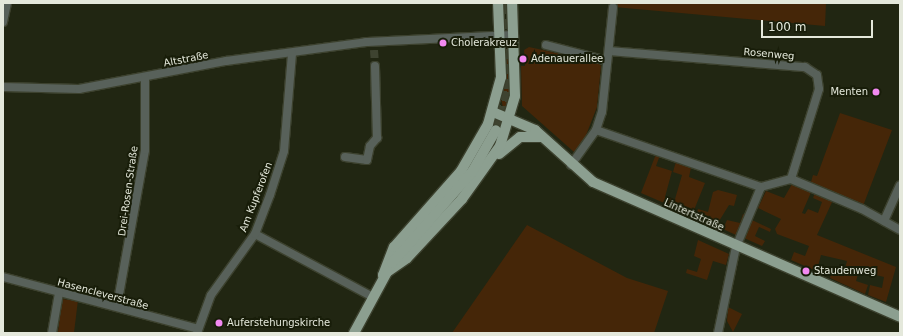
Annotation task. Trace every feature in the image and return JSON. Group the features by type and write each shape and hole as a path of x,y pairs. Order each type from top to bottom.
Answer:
{"main road":[{"path":"384,275 394,246 461,171 493,112 500,78 498,3"},
{"path":"492,161 510,118 516,78 512,3"},
{"name":"Lintertstraße","path":"493,112 510,118 542,137 571,165 593,182 736,247 900,317"},
{"path":"354,333 371,296 384,275 472,172 496,130"},
{"path":"384,275 407,258 473,186 492,161 516,138 542,137"}],"street":[{"path":"3,22 7,3"},
{"path":"571,165 596,130 604,98 613,8"},
{"name":"Altstraße","path":"3,87 79,90 146,77 292,53 514,35"},
{"path":"546,45 607,61"},
{"name":"Rosenweg","path":"609,51 805,67 811,71 816,75 819,89 791,179"},
{"name":"Am Kupferofen","path":"197,331 211,295 255,234 284,151 292,53"},
{"path":"345,157 367,160 370,146 377,138 375,66"},
{"name":"Drei-Rosen-Straße","path":"117,306 145,150 146,77"},
{"path":"596,130 761,187 791,179 884,221 900,230"},
{"path":"884,221 900,185"},
{"path":"719,333 736,247 761,187"},
{"path":"255,234 371,296"},
{"name":"Hasencleverstraße","path":"3,277 59,293 117,306 197,331"},
{"path":"52,333 59,293"}],"shaded area":[{"path":"615,3 826,3 825,26 614,7"},
{"path":"529,47 598,62 601,66 597,107 583,143 574,152 522,106 521,66 525,66 524,50"},
{"path":"505,52 512,52 513,78 507,111 504,111 501,99"},
{"path":"840,113 892,130 863,206 811,182 813,175 817,176"},
{"path":"656,154 660,155 656,166 672,171 665,197 675,199 682,175 673,172 677,158 692,163 689,177 705,183 692,215 641,193"},
{"path":"792,184 812,190 802,213 805,214 808,209 818,213 822,202 813,198 815,193 833,200 817,235 896,267 886,302 868,295 870,285 882,288 884,277 859,271 856,281 868,285 865,294 830,278 832,269 844,272 847,261 821,255 818,266 830,269 828,276 791,260 794,252 805,256 809,246 777,234 775,229 781,219 758,208 766,191 784,198"},
{"path":"718,190 737,195 734,206 729,205 716,226 696,217 698,209 708,212 713,192"},
{"path":"743,214 747,215 738,236 723,229 727,220 740,223"},
{"path":"752,220 771,229 770,232 759,227 755,236 765,241 762,246 744,238"},
{"path":"527,225 627,278 668,291 654,333 452,333"},
{"path":"698,240 729,254 726,265 713,261 707,280 686,273 687,269 697,272 701,259 694,256"},
{"path":"62,299 78,301 74,333 58,333"},
{"path":"728,307 742,314 733,332 727,321"}],"tunnel":[{"path":"496,130 508,89 506,3"},
{"path":"374,50 375,66"}],"place":[{"name":"Cholerakreuz","path":"443,43"},
{"name":"Adenauerallee","path":"523,59"},
{"name":"Menten","path":"876,92"},
{"name":"Staudenweg","path":"806,271"},
{"name":"Auferstehungskirche","path":"219,323"}]}
